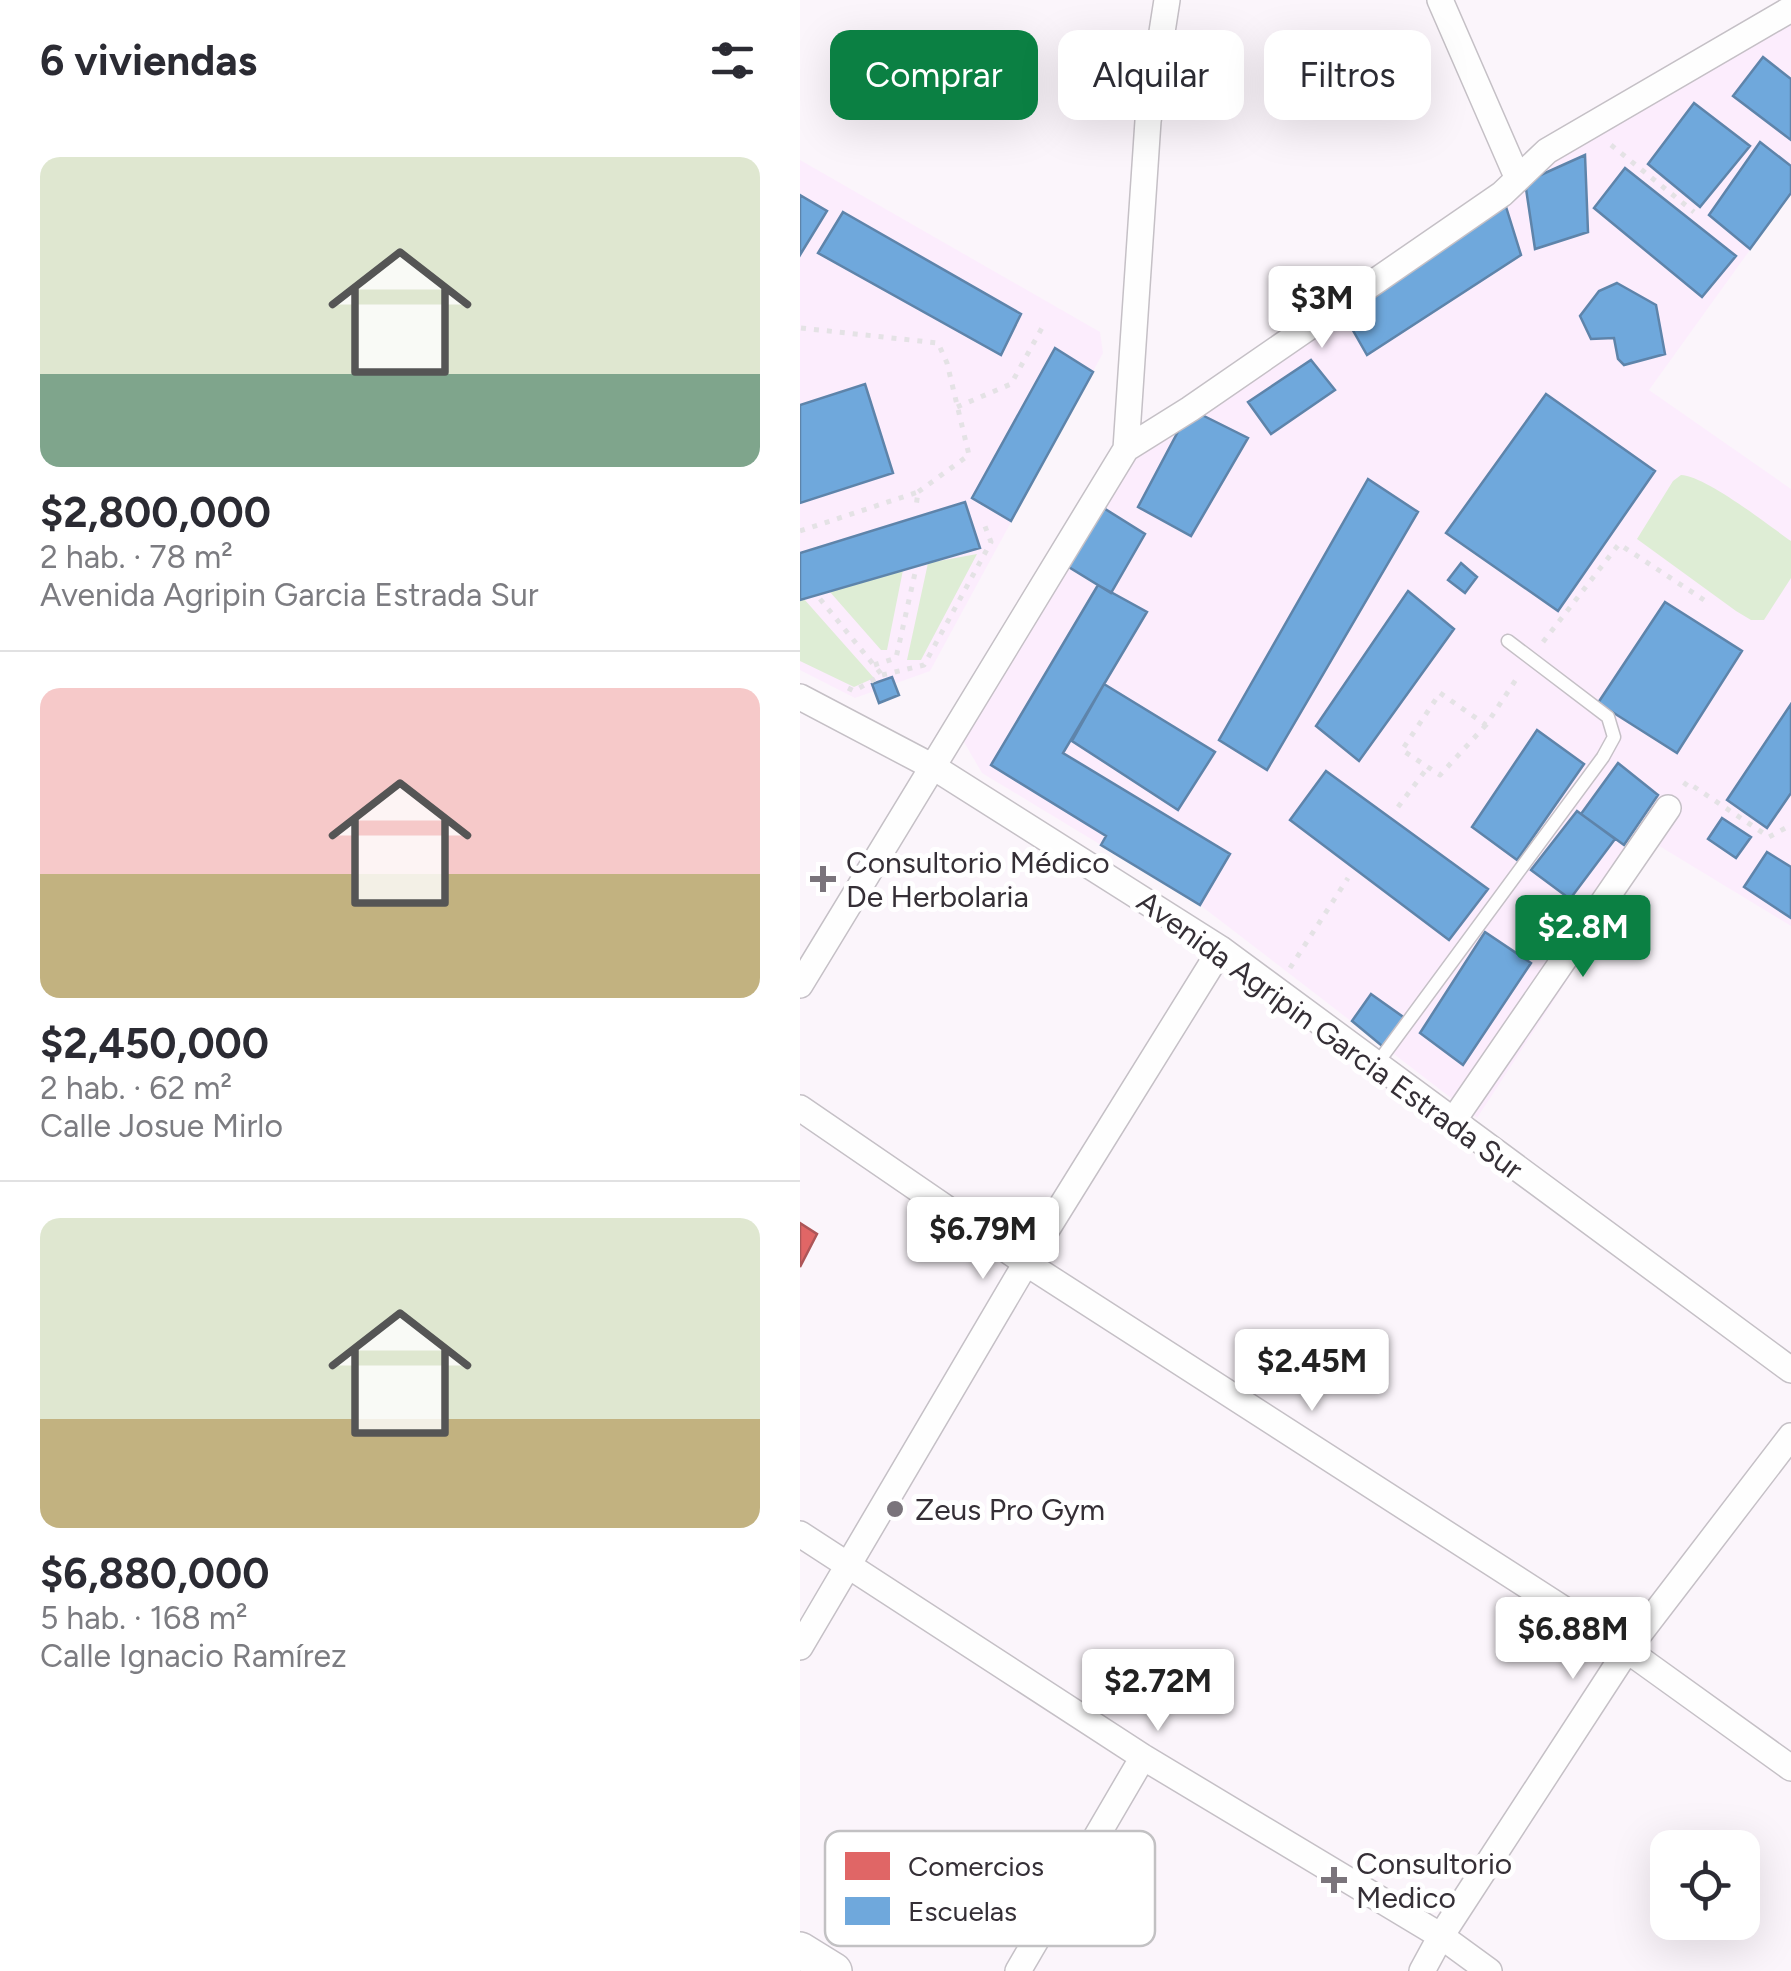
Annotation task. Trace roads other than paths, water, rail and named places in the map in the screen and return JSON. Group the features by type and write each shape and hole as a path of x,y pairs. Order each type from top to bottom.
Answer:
{"main road":[{"path":"800,1950 834,1971"}],"street":[{"path":"1126,449 1148,121 1167,0"},
{"path":"1440,0 1518,179"},
{"path":"800,985 1126,449 1502,194 1547,151 1791,9"},
{"name":"Avenida Agripin Garcia Estrada Sur","path":"800,697 935,768 1221,949 1791,1370"},
{"path":"1453,1121 1668,808"},
{"path":"800,1647 1026,1263 1221,949"},
{"path":"800,1108 1026,1263 1627,1650 1791,1768"},
{"path":"1422,1971 1627,1650 1791,1436"},
{"path":"800,1534 1143,1757 1441,1936 1489,1971"},
{"path":"1100,1831 1143,1757"},
{"path":"1018,1971 1033,1946"}],"lane":[{"path":"1376,1065 1604,757 1614,737 1608,716 1508,640"}],"place":[{"name":"Consultorio Médico De Herbolaria","path":"823,879"},
{"name":"Zeus Pro Gym","path":"895,1509"},
{"name":"Consultorio Medico","path":"1334,1880"}]}
